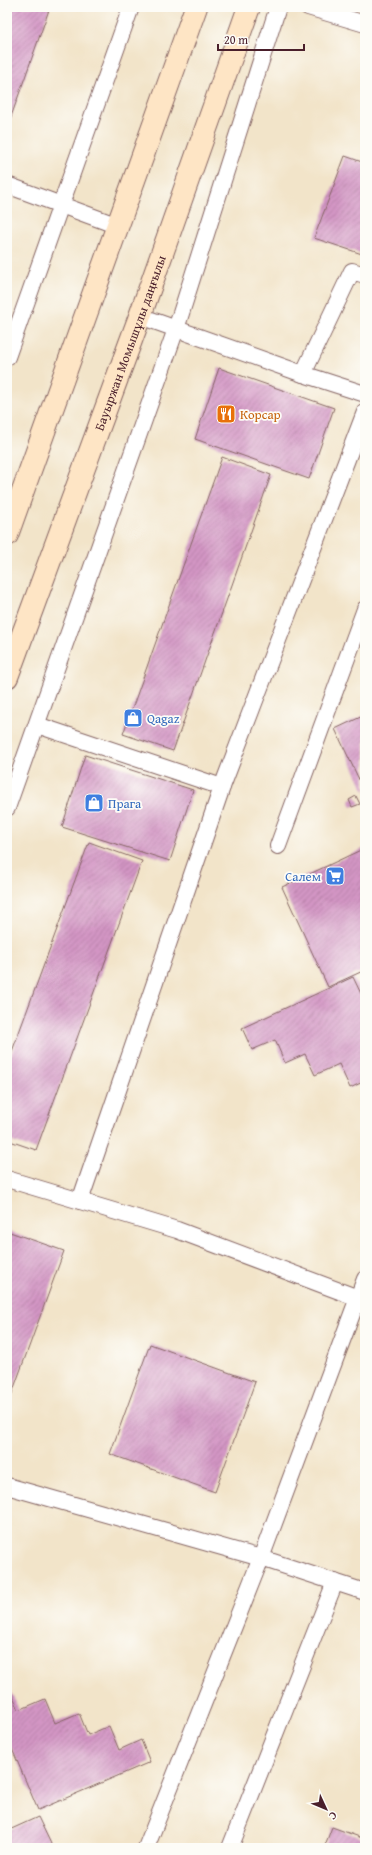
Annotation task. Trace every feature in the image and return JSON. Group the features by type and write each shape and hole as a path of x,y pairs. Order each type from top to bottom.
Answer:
{"main road":[{"path":"7,535 196,7"},
{"name":"Бауыржан Момышұлы даңғылы","path":"7,677 140,316 249,7"}],"lane":[{"path":"7,357 131,7"},
{"path":"7,808 176,329 278,7"},
{"path":"308,7 365,24"},
{"path":"7,185 118,226"},
{"path":"303,374 352,271 365,275"},
{"path":"140,316 303,374 365,394"},
{"path":"80,1201 222,787 365,412"},
{"path":"278,846 365,609"},
{"path":"36,725 222,787"},
{"path":"7,1179 177,1230 358,1298"},
{"path":"146,1848 261,1558 365,1279"},
{"path":"7,1486 261,1558 365,1592"},
{"path":"230,1848 335,1582"}],"building":[{"path":"7,7 50,7 7,128"},
{"path":"345,156 365,163 365,255 314,238"},
{"path":"219,368 334,408 309,479 195,439"},
{"path":"222,457 271,475 173,751 123,734"},
{"path":"365,715 365,792 335,729"},
{"path":"85,755 193,790 170,861 62,827"},
{"path":"356,796 360,804 352,807 349,800"},
{"path":"89,842 142,861 36,1150 7,1140 7,1065"},
{"path":"365,848 365,970 328,987 282,887"},
{"path":"353,977 365,1002 365,1081 350,1088 339,1064 315,1075 305,1054 285,1063 275,1040 252,1050 242,1028"},
{"path":"7,1231 64,1251 7,1407"},
{"path":"150,1344 255,1382 215,1492 110,1454"},
{"path":"9,1687 19,1710 45,1699 55,1723 79,1713 88,1735 109,1726 119,1750 141,1740 150,1762 38,1810 7,1737 7,1688"},
{"path":"38,1817 53,1848 7,1848 7,1831"},
{"path":"332,1827 365,1839 365,1848 324,1848"}],"place":[{"name":"Корсар","path":"226,414"},
{"name":"Qagaz","path":"133,718"},
{"name":"Прага","path":"94,803"},
{"name":"Салем","path":"335,876"}]}
